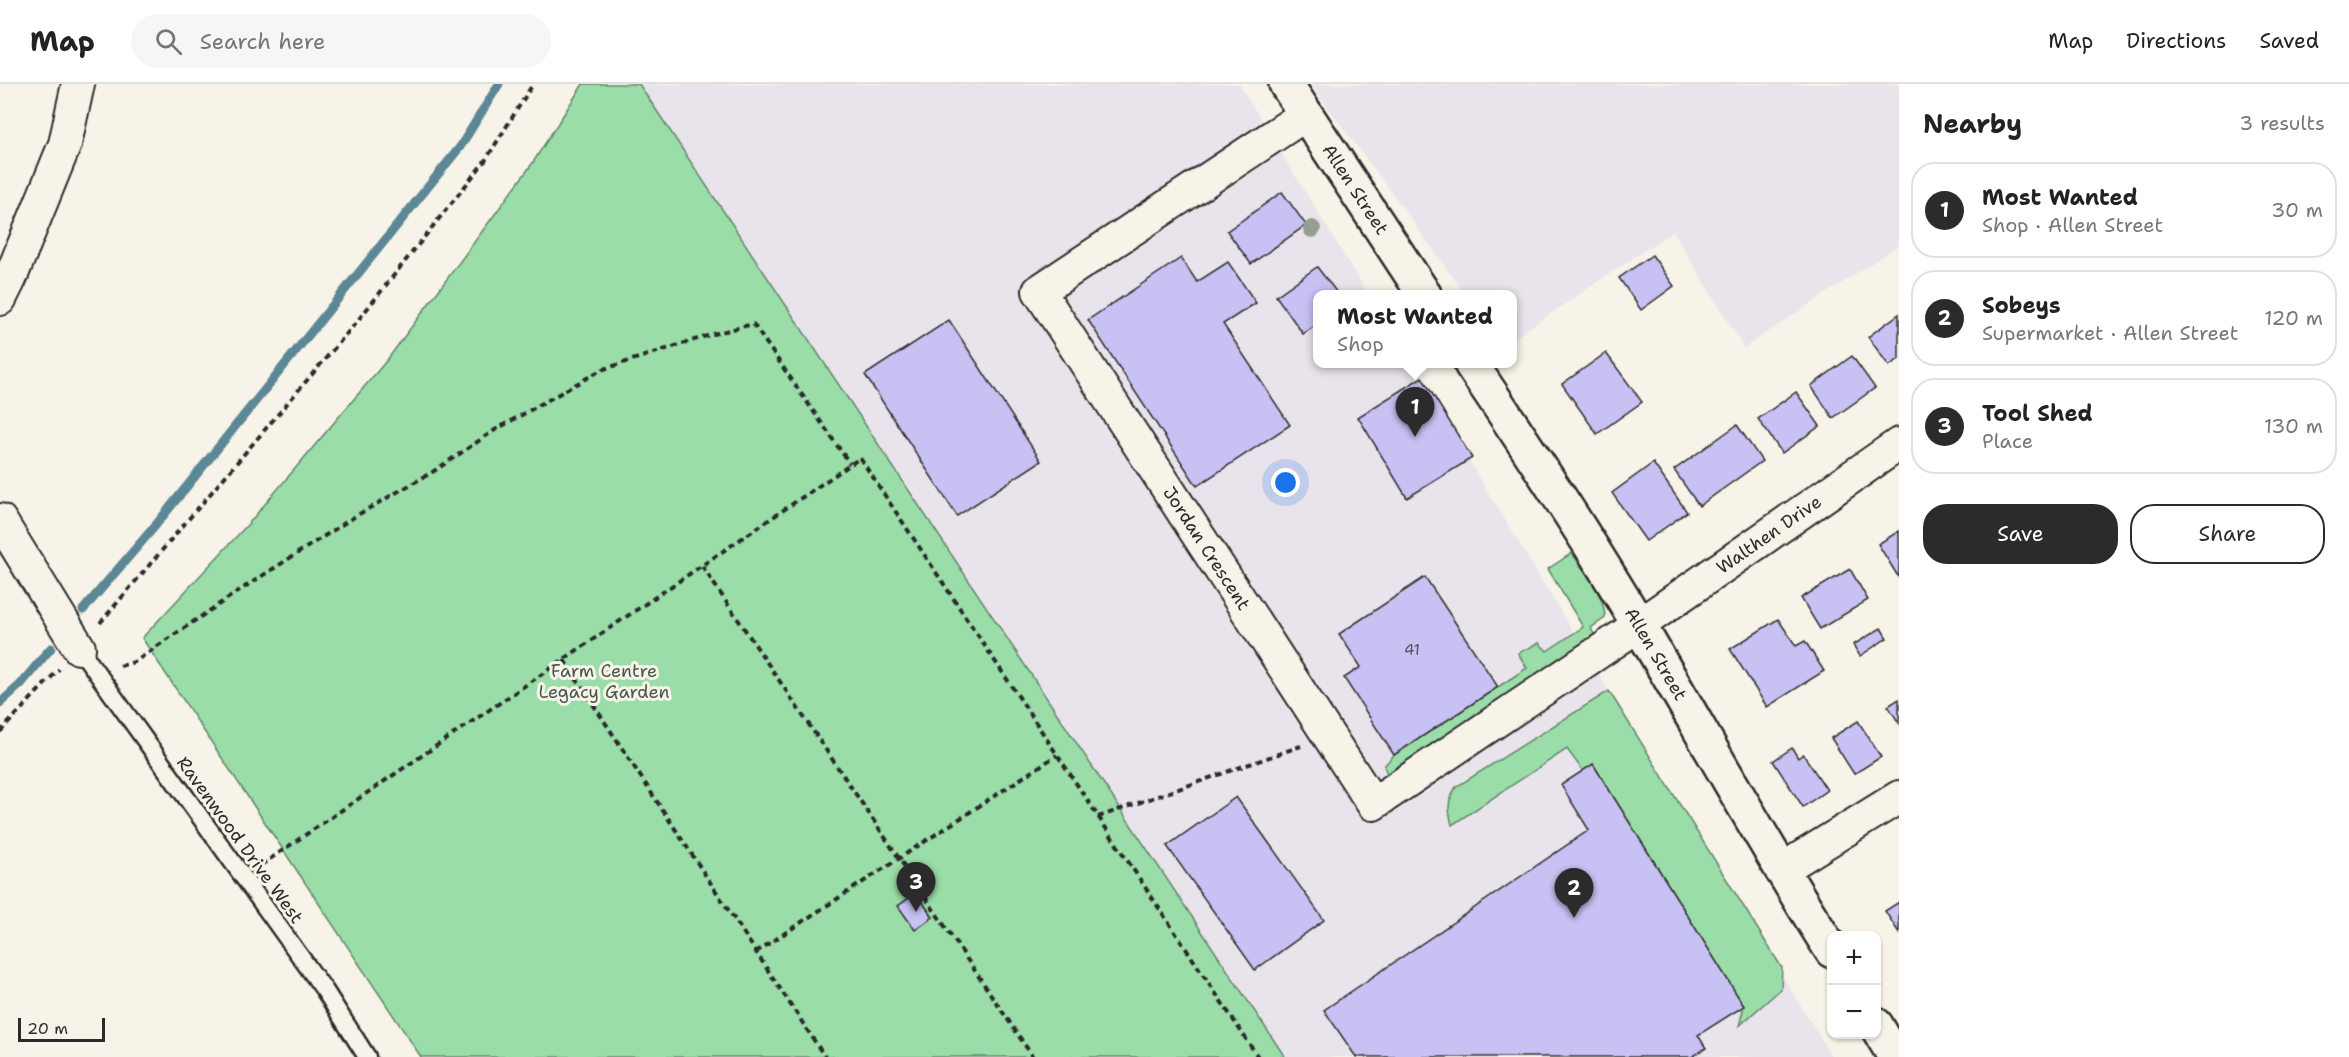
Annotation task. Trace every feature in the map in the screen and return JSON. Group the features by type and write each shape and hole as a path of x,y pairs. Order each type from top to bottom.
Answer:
{"street":[{"path":"0,299 65,144 78,84"},
{"name":"Allen Street","path":"1286,84 1421,290"},
{"name":"Jordan Crescent","path":"1305,115 1039,291 1373,804 1639,625"},
{"name":"Allen Street","path":"1474,368 1546,476 1639,625 1781,870 1827,943"},
{"name":"Walthen Drive","path":"1639,625 1899,444"},
{"path":"0,520 85,657"},
{"path":"1781,870 1899,796"},
{"path":"1881,1033 1895,1057"}],"lane":[{"name":"Ravenwood Drive West","path":"85,657 325,991 367,1057"}],"path":[{"path":"0,732 85,657 485,162 533,84"},
{"path":"85,657 117,667 134,662 237,592 354,517 434,471 495,430 601,370 713,334 753,324 850,464"},
{"path":"243,878 860,458 1258,1057"},
{"path":"702,566 1033,1057"},
{"path":"564,660 825,1057"},
{"path":"1098,817 1329,736"},
{"path":"756,952 1057,755"}],"shaded area":[{"path":"639,84 1239,84 1366,290 1313,290 1313,368 1412,368 1832,1057 1285,1057"},
{"path":"1310,84 1899,84 1899,245 1744,348 1673,231 1517,336 1517,290 1462,290"}],"green space":[{"name":"Farm Centre Legacy Garden","path":"583,84 639,84 1285,1057 421,1057 142,638 249,523 387,360 532,164"},
{"path":"1572,553 1598,592 1604,609 1605,618 1591,628 1594,634 1588,646 1391,775 1387,774 1384,766 1394,755 1527,668 1518,653 1539,643 1547,651 1583,627 1548,569"},
{"path":"1609,691 1782,968 1781,989 1739,1026 1744,1006 1593,764 1583,771 1567,749 1452,825 1449,805 1456,787"}],"building":[{"path":"1282,192 1306,225 1251,264 1227,231"},
{"path":"1652,255 1674,286 1641,310 1619,278"},
{"path":"1181,258 1197,282 1228,262 1256,303 1223,324 1290,425 1197,486 1088,320"},
{"path":"1317,267 1335,290 1313,290 1313,327 1303,334 1276,296"},
{"path":"1899,314 1899,359 1889,366 1868,337"},
{"path":"949,320 1041,461 957,516 865,375"},
{"path":"1606,353 1642,402 1597,434 1562,384"},
{"path":"1852,356 1875,388 1833,418 1811,386"},
{"path":"1422,377 1472,458 1407,498 1358,417"},
{"path":"1796,392 1820,426 1782,453 1758,419"},
{"path":"1737,425 1762,461 1699,506 1674,470"},
{"path":"1653,463 1687,512 1646,541 1612,493"},
{"path":"1899,531 1899,578 1878,544"},
{"path":"1850,569 1868,600 1820,629 1801,598"},
{"path":"1425,577 1498,687 1394,755 1344,678 1361,667 1339,634"},
{"path":"1778,619 1796,646 1805,641 1824,671 1767,707 1730,649"},
{"path":"1881,628 1887,638 1860,656 1853,645"},
{"path":"1899,699 1899,723 1888,706"},
{"path":"1858,721 1881,757 1854,774 1831,738"},
{"path":"1792,748 1798,758 1803,754 1827,790 1803,807 1773,761"},
{"path":"1593,764 1744,1006 1698,1035 1706,1048 1692,1057 1356,1057 1324,1010 1589,830 1561,785"},
{"path":"1236,797 1324,920 1255,970 1167,846"},
{"path":"916,893 933,917 915,930 898,906"},
{"path":"1899,902 1899,933 1885,911"}],"waterway":[{"path":"83,610 155,526 460,147 499,84"},
{"path":"0,703 20,685 51,648"}],"place":[{"name":"Most Wanted","path":"1415,437"},
{"name":"Tool Shed","path":"916,912"},
{"name":"Sobeys","path":"1574,918"}]}
